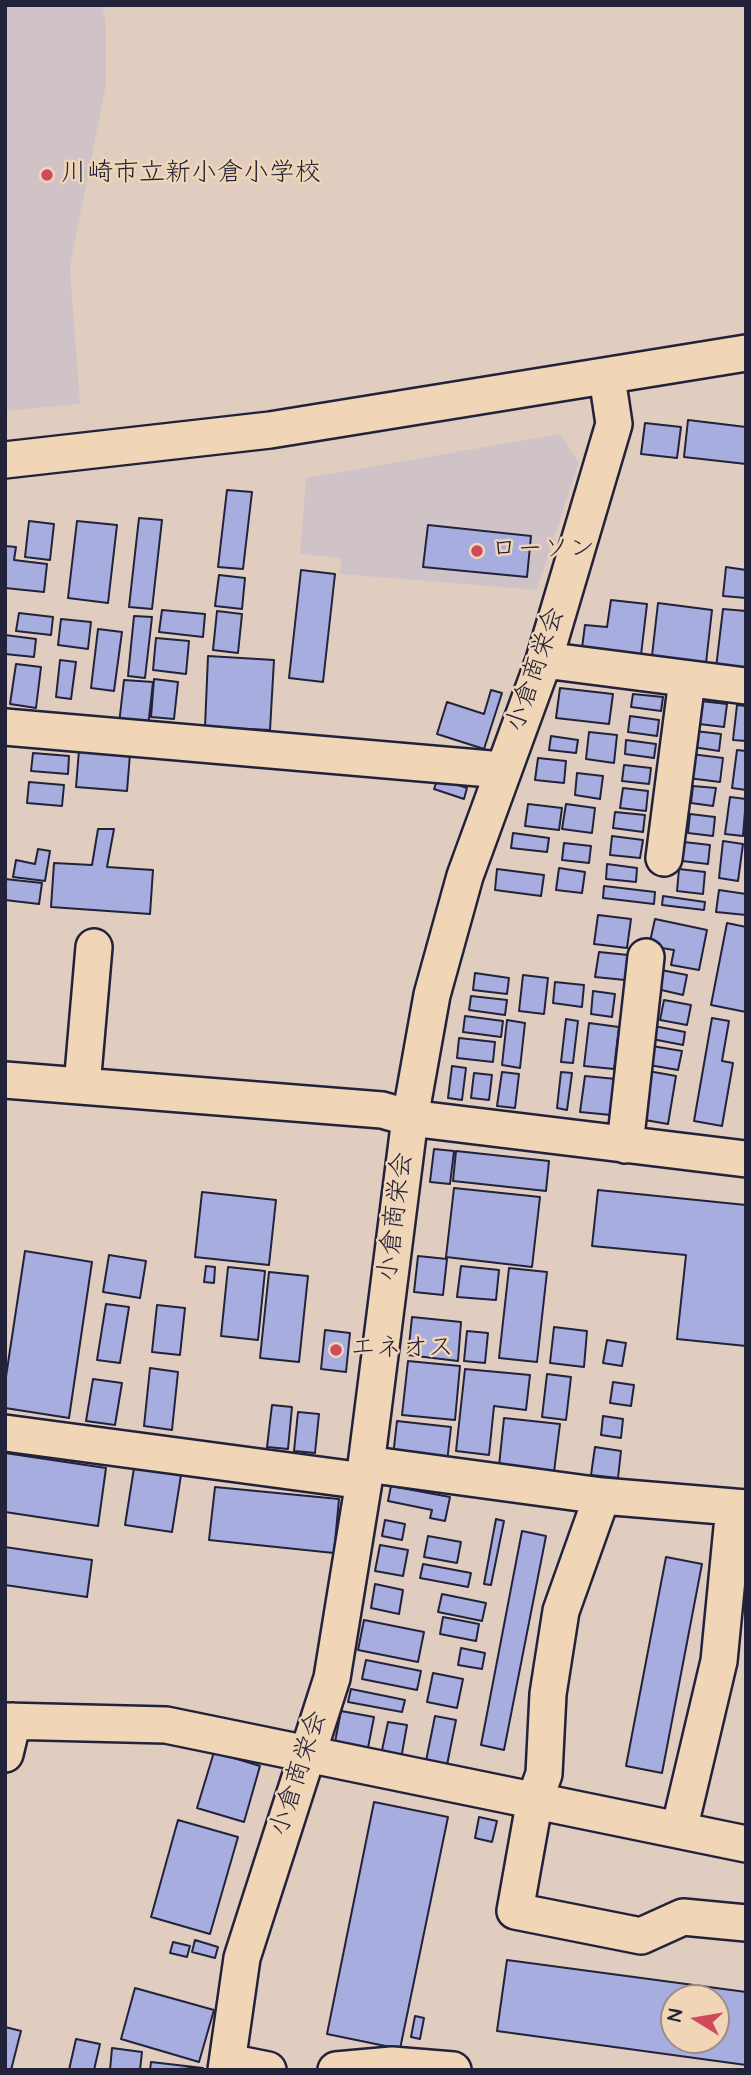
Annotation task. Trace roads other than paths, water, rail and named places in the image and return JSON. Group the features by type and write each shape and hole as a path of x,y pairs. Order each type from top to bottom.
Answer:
{"street":[{"path":"5,460 270,430 746,353"},
{"name":"小倉商栄会","path":"227,2066 242,1958 332,1678 365,1472 410,1118 432,995 465,876 544,660 614,424 607,377"},
{"path":"544,660 746,686"},
{"path":"664,858 687,680"},
{"path":"5,727 502,770"},
{"path":"82,1086 94,947"},
{"path":"625,1145 646,957"},
{"path":"5,1080 382,1110 410,1118 746,1159"},
{"path":"5,1433 365,1472 740,1508 719,1661 679,1829"},
{"path":"601,1496 561,1611 548,1694 544,1774 535,1799 515,1911 641,1936 683,1917 746,1923"},
{"path":"8,1732 166,1725 746,1844"},
{"path":"336,2070 392,2065 453,2070"},
{"path":"227,2066 268,2070"}],"place":[{"name":"川崎市立新小倉小学校","path":"47,175"},
{"name":"ローソン","path":"477,551"},
{"name":"エネオス","path":"336,1350"}]}
